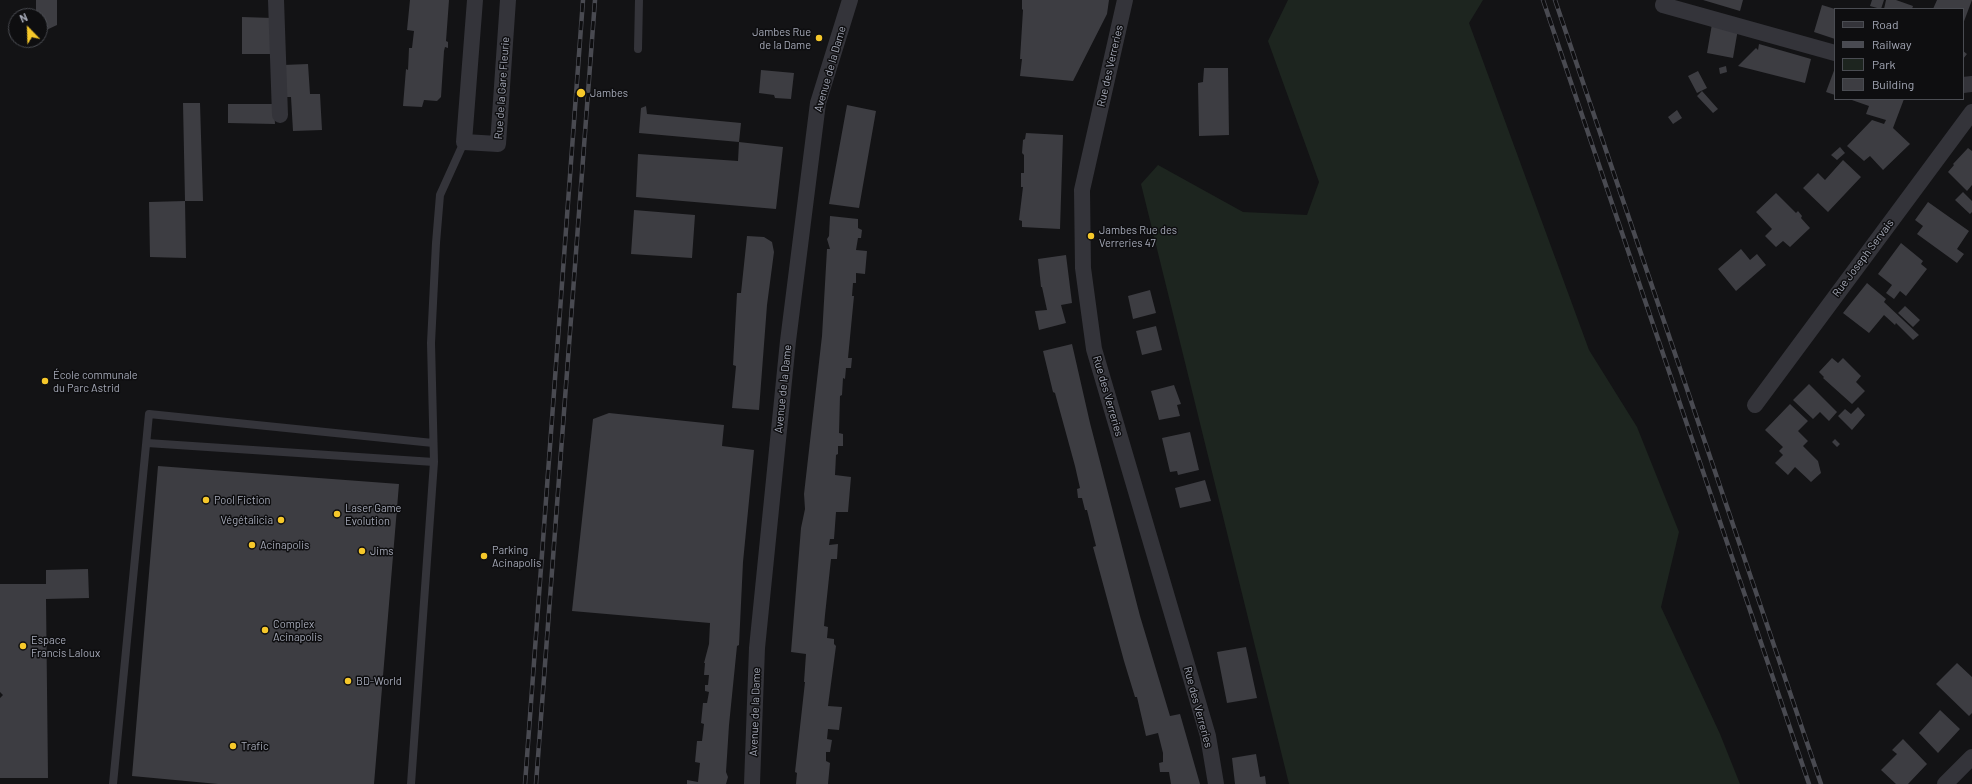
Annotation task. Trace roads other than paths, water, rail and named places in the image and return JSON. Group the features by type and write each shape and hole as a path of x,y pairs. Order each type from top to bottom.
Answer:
{"street":[{"path":"276,0 280,115"},
{"path":"464,142 475,0"},
{"name":"Rue de la Gare Fleurie","path":"464,142 498,144 508,0"},
{"name":"Avenue de la Dame","path":"752,784 757,648 788,341 818,103 850,0"},
{"name":"Rue des Verreries","path":"1125,0 1082,190 1083,268 1094,349 1208,736 1216,784"},
{"path":"1664,2 1834,53"},
{"name":"Rue Joseph Servais","path":"1755,405 1972,112"},
{"path":"1945,784 1972,757"}],"lane":[{"path":"638,48 639,0"},
{"path":"411,784 434,462 431,343 436,243 440,195 464,142"},
{"path":"113,784 149,414 433,443"},
{"path":"147,442 434,462"}],"railway":[{"path":"525,784 583,0"},
{"path":"536,784 595,0"},
{"path":"1543,0 1809,784"},
{"path":"1555,0 1821,784"}],"place":[{"name":"Jambes Rue de la Dame","path":"819,38"},
{"name":"Jambes","path":"581,93"},
{"name":"Jambes Rue des Verreries 47","path":"1091,236"},
{"name":"École communale du Parc Astrid","path":"45,381"},
{"name":"Pool Fiction","path":"206,500"},
{"name":"Laser Game Evolution","path":"337,514"},
{"name":"Végétalicia","path":"281,520"},
{"name":"Acinapolis","path":"252,545"},
{"name":"Jims","path":"362,551"},
{"name":"Parking Acinapolis","path":"484,556"},
{"name":"Complex Acinapolis","path":"265,630"},
{"name":"Espace Francis Laloux","path":"23,646"},
{"name":"BD-World","path":"348,681"},
{"name":"Trafic","path":"233,746"}]}
